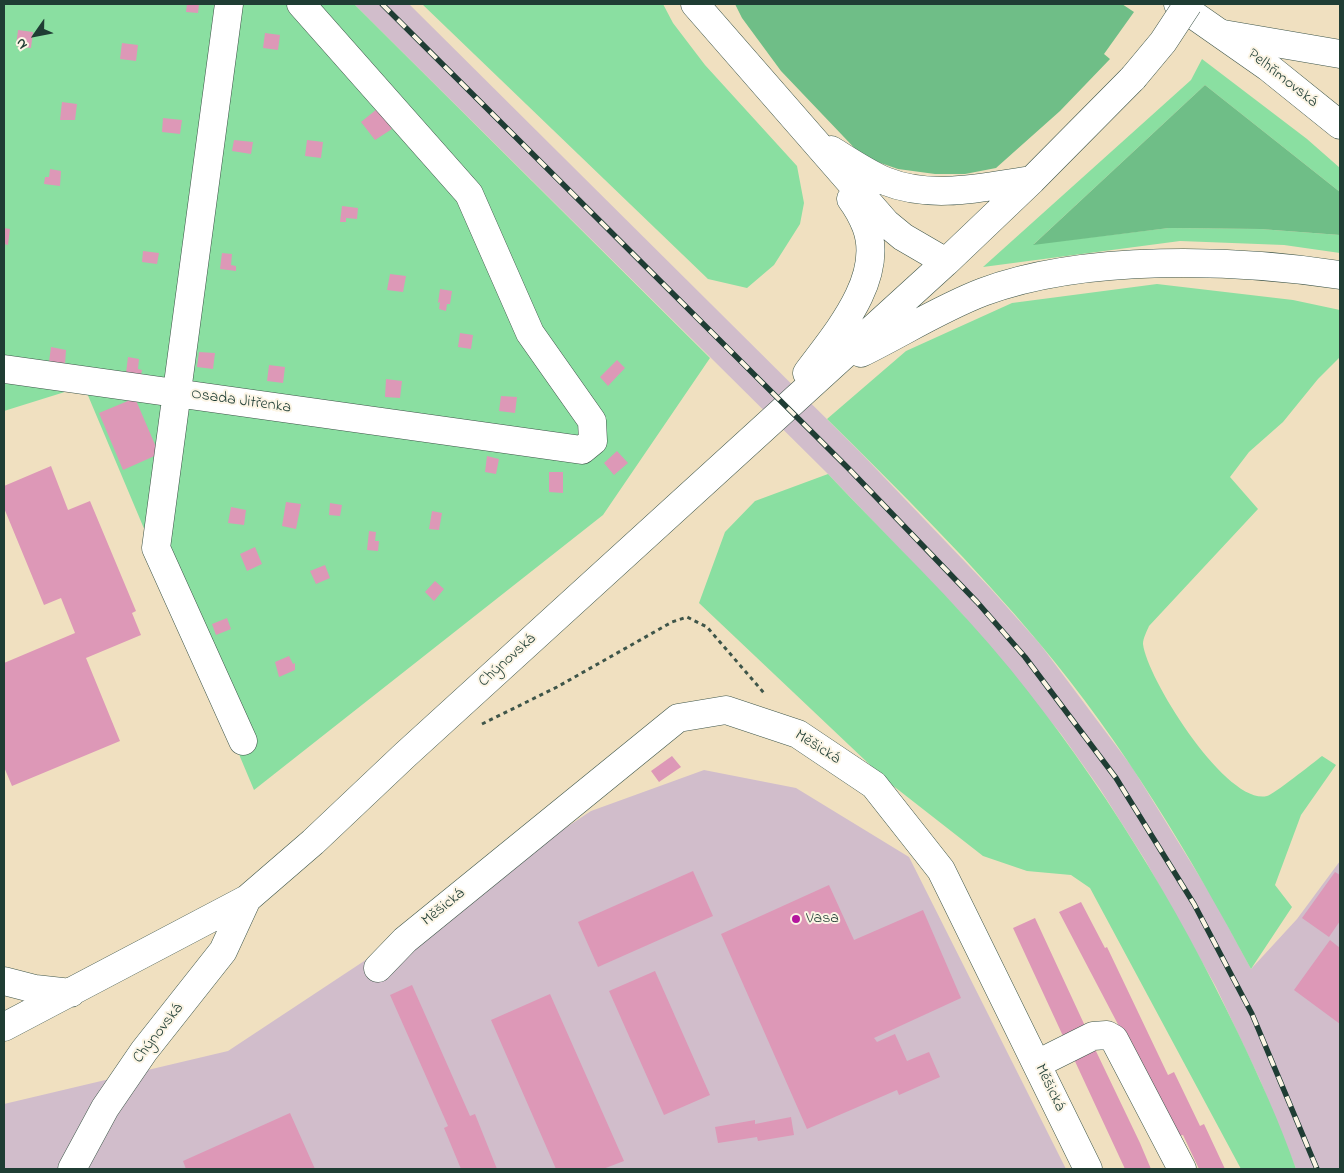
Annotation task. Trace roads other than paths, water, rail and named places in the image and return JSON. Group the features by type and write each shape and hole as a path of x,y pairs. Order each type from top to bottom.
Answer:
{"main road":[{"path":"4,369 176,393 229,4"},
{"name":"Osada Jitřenka","path":"243,741 156,548 176,393 582,450 593,441 592,421 530,333 469,194 301,4"},
{"path":"696,4 725,40 751,66 817,141 851,185 886,223 903,237 946,262"},
{"path":"718,4 724,21 751,66"},
{"name":"Pelhřimovská","path":"1178,4 1223,34 1340,125"},
{"path":"770,422 946,262 1032,180 1133,78 1163,42 1188,4"},
{"path":"1223,34 1340,54"},
{"path":"817,141 885,181 911,188 929,191 957,191 1032,180"},
{"path":"770,422 851,313 864,282 870,254 867,227 861,214 817,141"},
{"path":"831,368 975,295 1009,283 1065,272 1150,264 1239,263 1340,275"},
{"name":"Chýnovská","path":"4,1027 247,899 313,842 405,755 770,422"},
{"name":"Měšická","path":"378,968 405,940 678,718 726,710 798,734 874,785 941,870 1088,1169"},
{"name":"Chýnovská","path":"72,1169 105,1108 144,1051 224,952 247,899"},
{"path":"4,980 35,989 71,993"},
{"path":"1037,1064 1093,1036 1107,1034 1114,1039 1182,1169"}],"railway":[{"path":"382,4 850,470 977,602 1025,657 1116,778 1194,904 1252,1014 1317,1169"}],"place":[{"name":"Vasa","path":"796,919"}]}
